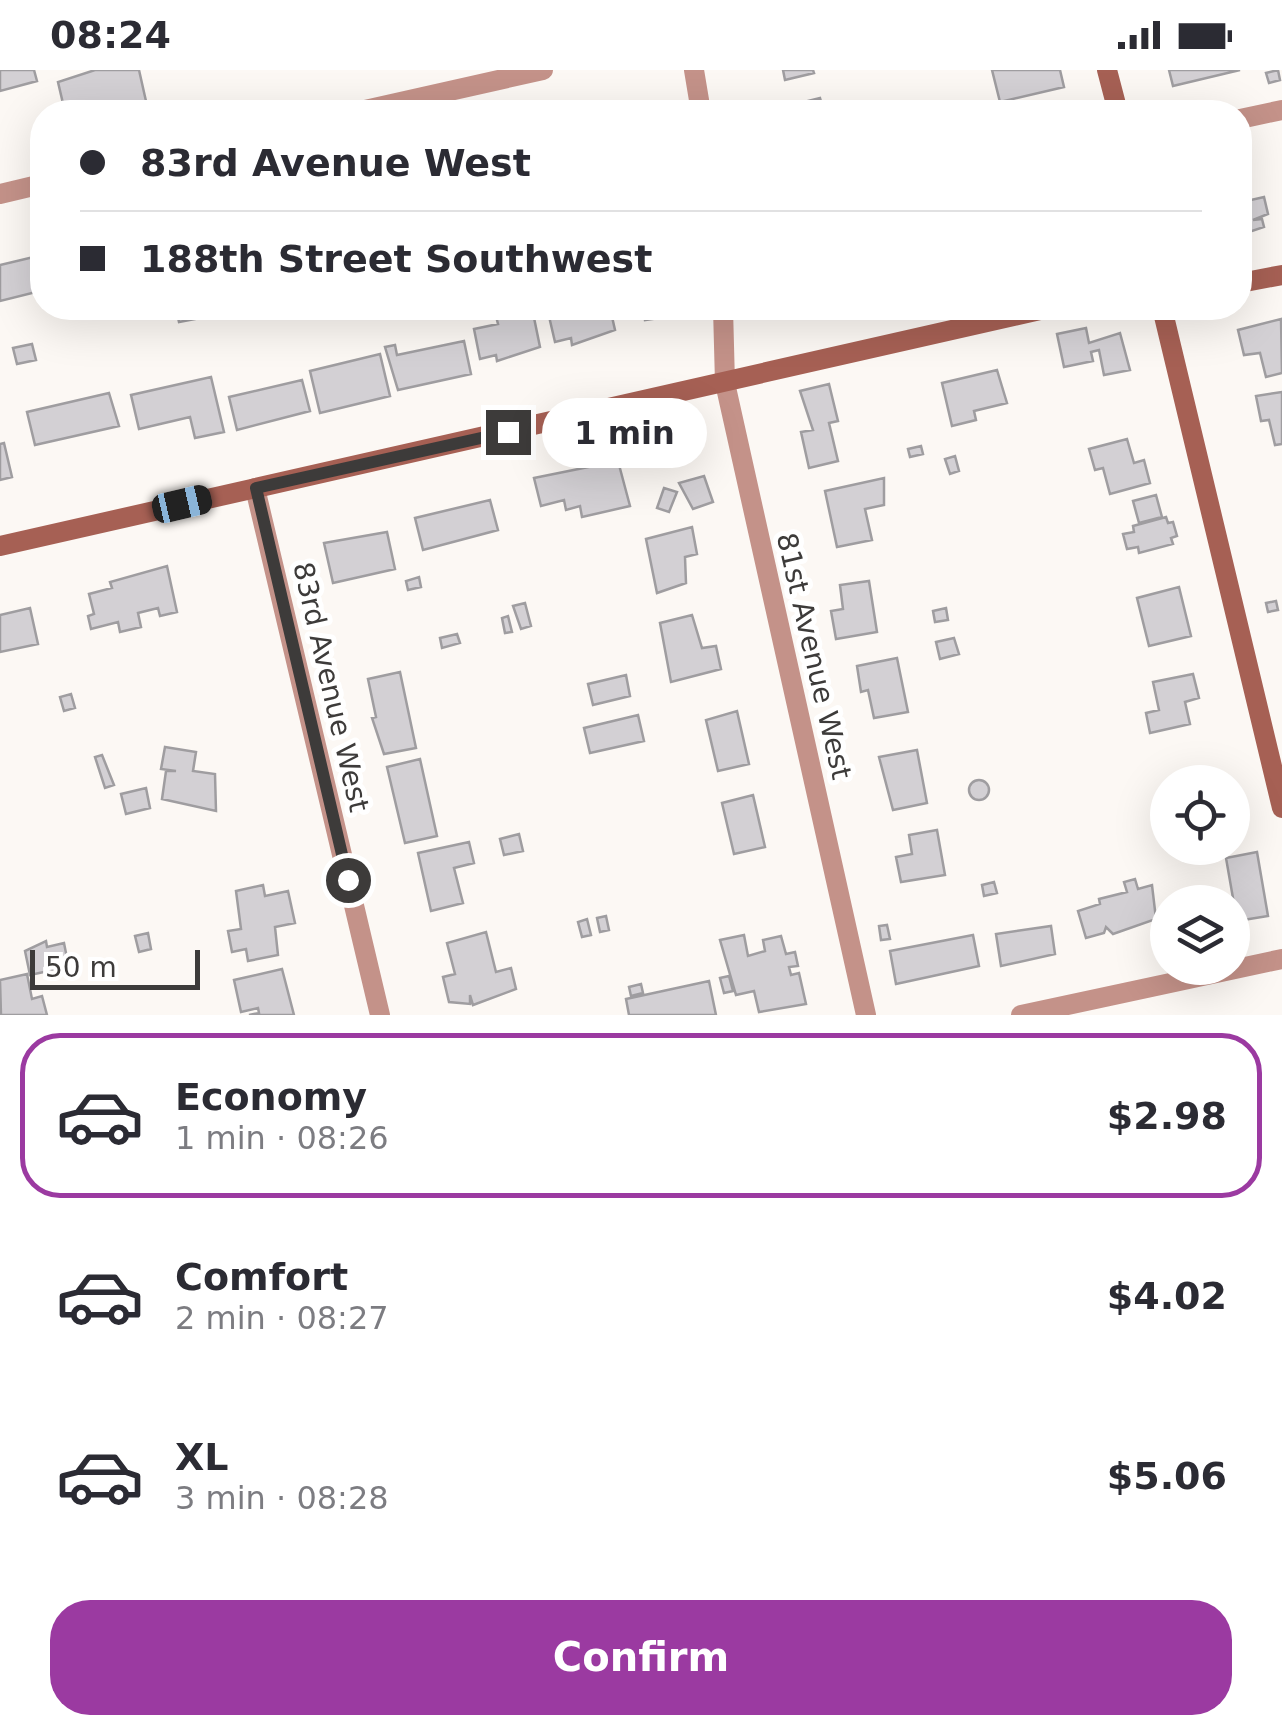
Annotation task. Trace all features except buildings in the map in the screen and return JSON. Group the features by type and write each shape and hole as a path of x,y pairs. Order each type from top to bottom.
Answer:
{"street":[{"path":"409,100 543,70"},
{"path":"694,70 699,100"},
{"path":"1107,70 1115,100"},
{"path":"1252,116 1282,110"},
{"path":"0,194 30,187"},
{"path":"1252,280 1282,275"},
{"name":"81st Avenue West","path":"723,320 725,384 866,1015"},
{"path":"0,546 998,320"},
{"path":"1165,320 1278,774 1282,808"},
{"name":"83rd Avenue West","path":"256,488 380,1015"},
{"path":"1021,1015 1282,959"}],"route":[{"path":"348,880 256,488 508,432"}]}
